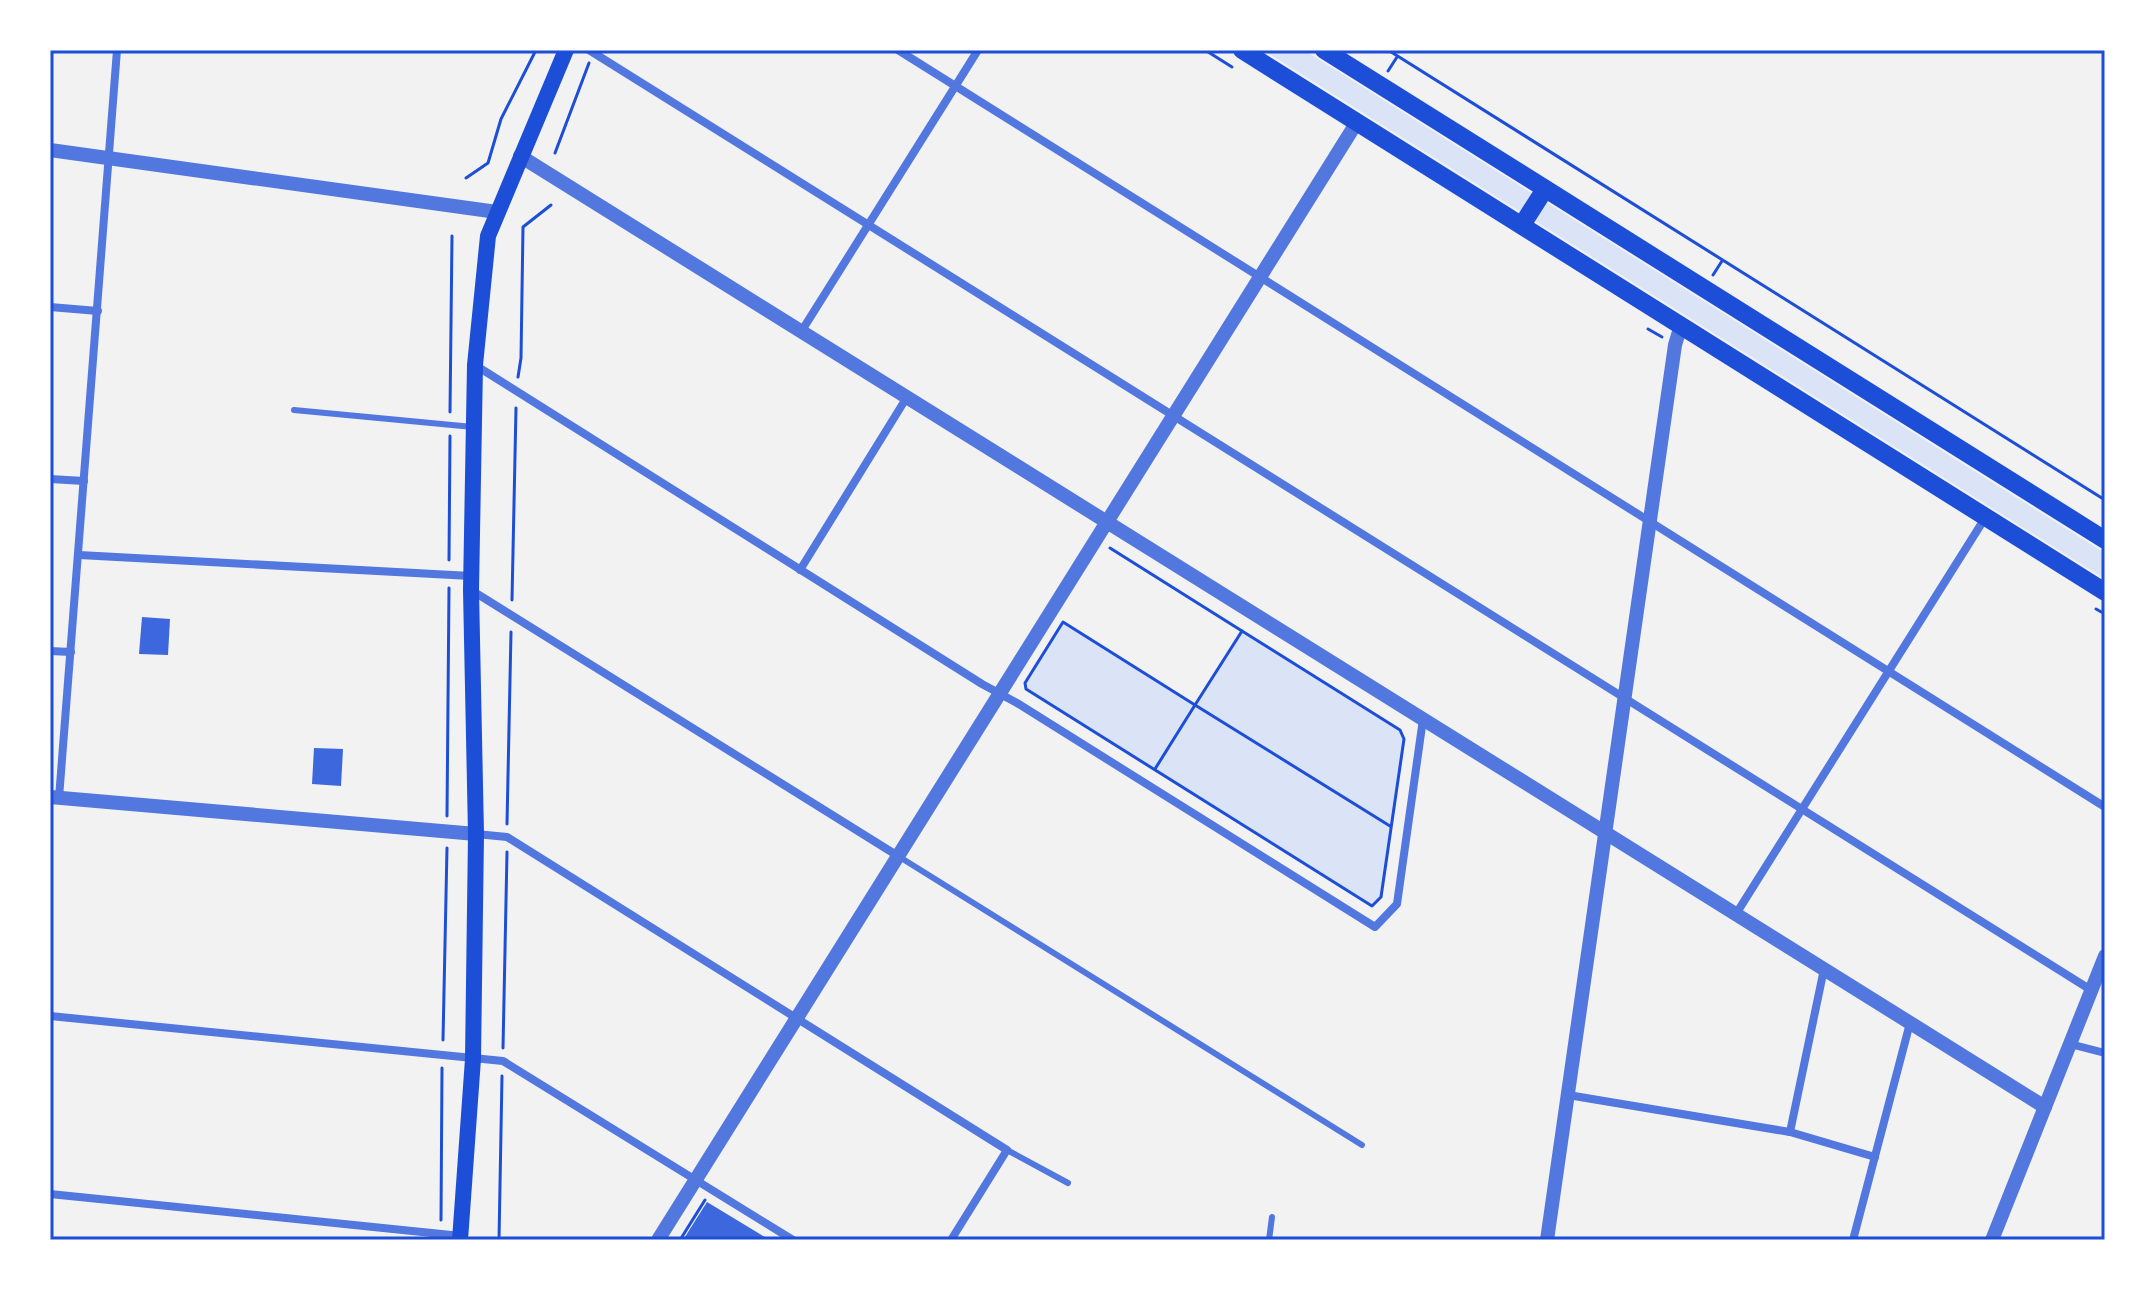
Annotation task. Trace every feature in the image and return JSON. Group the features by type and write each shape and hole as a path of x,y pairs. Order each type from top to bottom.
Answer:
{"main road":[{"path":"460,1238 473,1059 476,834 471,583 475,365 488,236 566,50"},
{"path":"1242,50 2105,592"},
{"path":"1324,50 2105,540"},
{"path":"1522,225 1545,189"}],"street":[{"path":"117,50 71,652 55,797 507,837 1007,1150 951,1240"},
{"path":"898,50 2105,807"},
{"path":"801,332 978,50"},
{"path":"590,51 2091,990"},
{"path":"658,1240 1357,122"},
{"path":"50,150 497,212"},
{"path":"520,156 2045,1107"},
{"path":"50,307 98,311"},
{"path":"1547,1240 1649,521 1675,345 1681,325"},
{"path":"475,365 1375,927 1397,904 1423,719"},
{"path":"800,570 907,397"},
{"path":"50,479 84,481"},
{"path":"1736,914 1986,517"},
{"path":"79,555 449,575 471,583 512,615 898,856"},
{"path":"50,651 71,652"},
{"path":"1992,1240 2105,956"},
{"path":"1790,1132 1824,969"},
{"path":"50,1016 503,1061 793,1240"},
{"path":"1853,1240 1910,1023"},
{"path":"2070,1044 2105,1053"},
{"path":"1568,1095 1790,1132 1875,1157"},
{"path":"50,1194 460,1238"}],"lane":[{"path":"294,410 473,427"},
{"path":"898,856 1362,1145"},
{"path":"1007,1150 1068,1183"},
{"path":"1269,1240 1272,1217"}],"path":[{"path":"466,178 488,163 501,119 536,50"},
{"path":"1388,50 2105,500"},
{"path":"555,153 590,51"},
{"path":"499,1240 516,391 521,358 523,227 551,205"},
{"path":"440,1234 452,236"},
{"path":"1109,548 1400,730 1404,739 1391,826 1381,897 1372,906 1026,689 1025,683 1063,622 1391,826 1406,838"},
{"path":"1146,783 1242,631"},
{"path":"680,1240 711,1190"}],"shaded area":[{"path":"1263,50 1304,50 2105,553 2105,579"},
{"path":"1063,622 1195,705 1242,631 1400,730 1404,739 1381,897 1372,906 1026,689 1025,683"}],"building":[{"path":"142,617 170,619 168,655 139,654"},
{"path":"314,748 343,749 341,786 312,784"},
{"path":"707,1202 770,1240 683,1240"}]}
